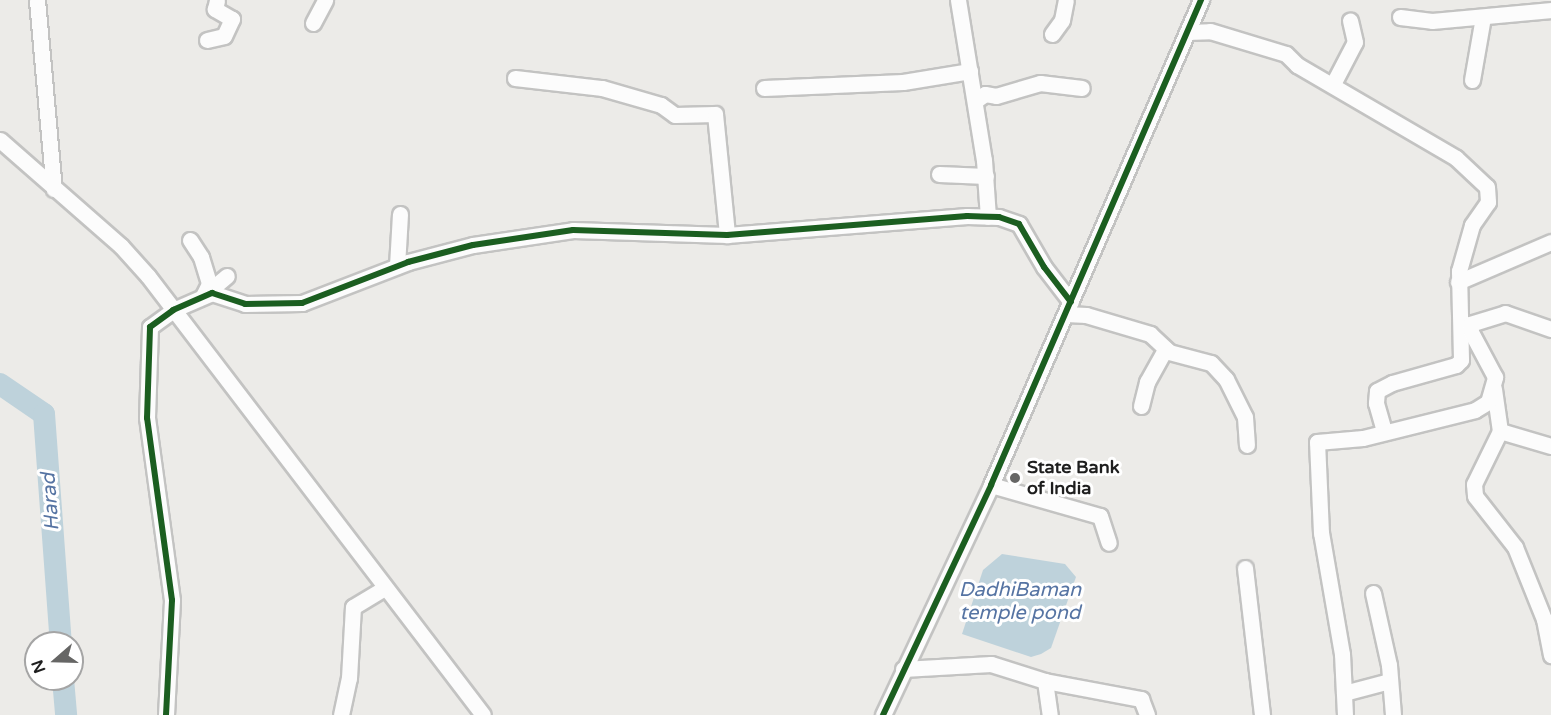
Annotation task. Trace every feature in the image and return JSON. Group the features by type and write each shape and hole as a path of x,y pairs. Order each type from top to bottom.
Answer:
{"street":[{"path":"37,0 38,35 54,189"},
{"path":"207,40 224,36 232,19 215,9 217,0"},
{"path":"313,23 325,0"},
{"path":"958,0 986,176 988,217"},
{"path":"1052,34 1062,20 1066,0"},
{"path":"883,715 991,485 1201,0"},
{"path":"1400,17 1432,21 1551,10"},
{"path":"1472,80 1483,17"},
{"path":"1334,84 1355,42 1350,21"},
{"path":"1187,32 1210,31 1286,54 1297,65 1334,84 1456,158 1487,187 1488,202 1472,225 1458,282 1461,360 1456,365 1392,383 1377,392 1376,403 1383,431"},
{"path":"764,88 903,82 970,72"},
{"path":"514,78 602,88 661,105 675,115 715,114 727,235"},
{"path":"975,101 985,94 996,96 1040,83 1082,88"},
{"path":"0,140 121,246 173,310 483,715"},
{"path":"939,174 986,176"},
{"path":"397,266 400,214"},
{"path":"166,715 172,600 147,418 150,327 173,310 212,293 245,304 302,303 397,266 474,245 573,230 727,235 988,217 1019,224 1069,308 1150,334 1165,349 1202,359 1226,379 1245,417 1247,445"},
{"path":"190,240 208,284 203,296"},
{"path":"1458,282 1551,242"},
{"path":"203,296 227,276"},
{"path":"1551,328 1504,313 1470,324 1471,332 1488,358 1500,431 1474,484 1475,496 1515,547 1544,619 1551,654"},
{"path":"1141,406 1148,382 1165,349"},
{"path":"1345,715 1342,654 1322,533 1317,442 1363,438 1383,431 1475,410 1488,402 1494,389"},
{"path":"1500,431 1551,446"},
{"path":"991,485 1100,516 1109,543"},
{"path":"1245,568 1262,715"},
{"path":"341,715 349,678 353,607 385,588"},
{"path":"1373,593 1393,715"},
{"path":"903,669 991,664 1045,681 1142,699 1147,715"},
{"path":"1045,681 1050,715"},
{"path":"1344,693 1389,681"}],"water":[{"name":"DadhiBaman temple pond","path":"1002,554 1065,564 1076,577 1051,648 1041,654 1031,657 962,634 983,570"}],"waterway":[{"name":"Harad","path":"0,384 44,414 60,631"},
{"name":"Harad","path":"64,691 66,715"}],"cycle path":[{"path":"883,715 991,485 1201,0"},
{"path":"166,715 172,600 147,418 150,327 173,310 212,293 245,304 302,303 408,262 473,245 573,230 727,235 967,216 999,217 1019,224 1044,267 1071,302"}],"place":[{"name":"State Bank of India","path":"1015,478"}]}
